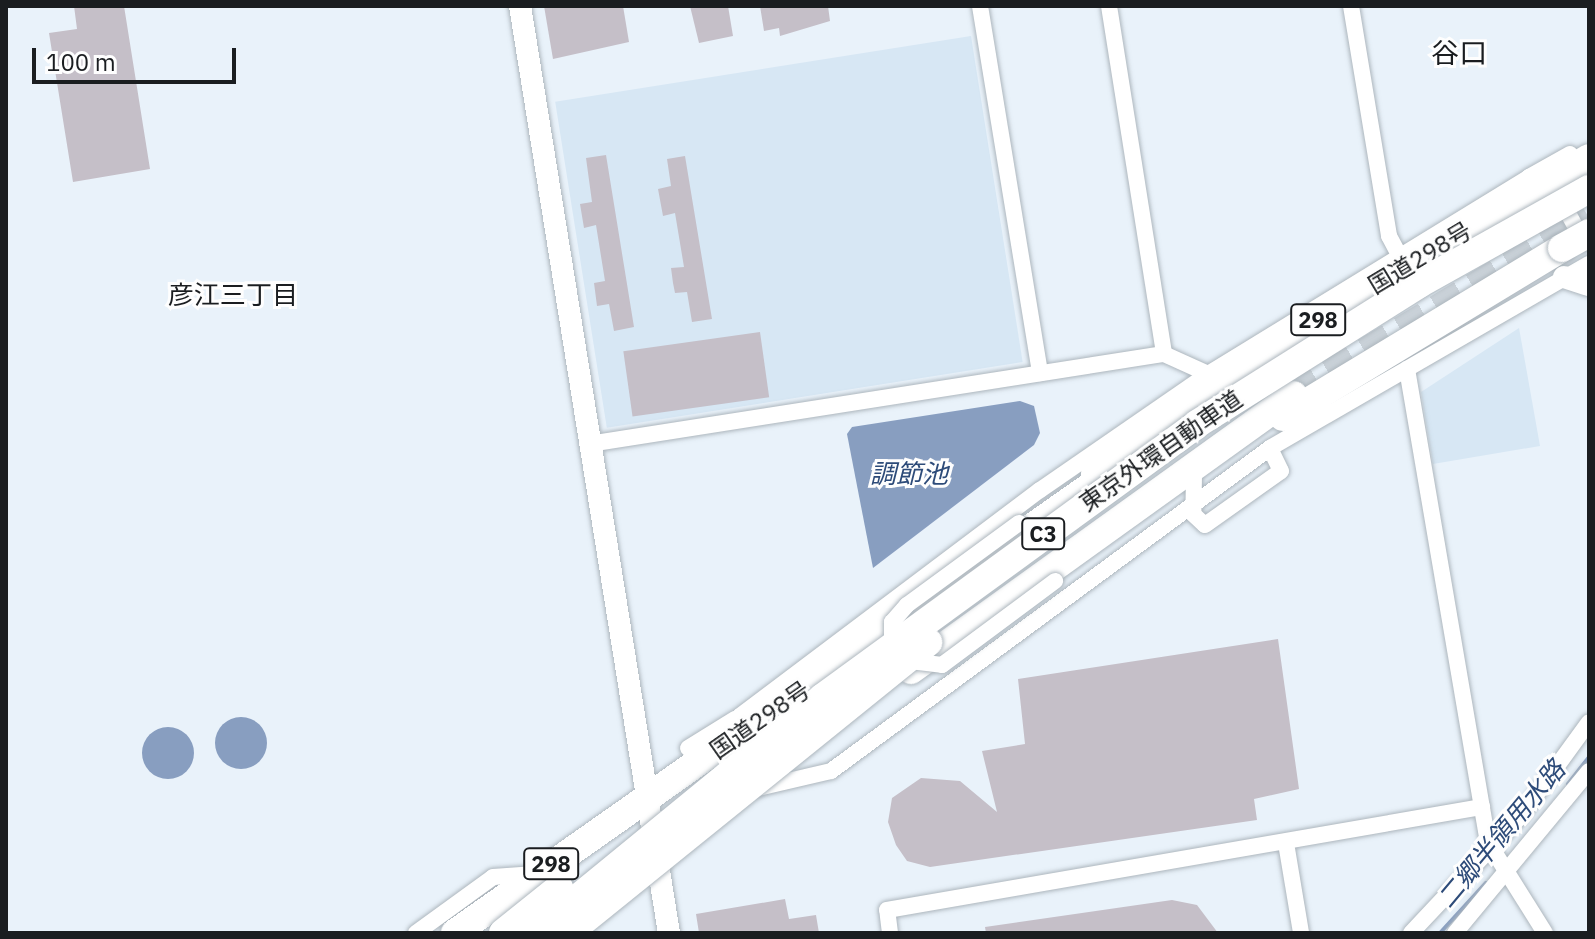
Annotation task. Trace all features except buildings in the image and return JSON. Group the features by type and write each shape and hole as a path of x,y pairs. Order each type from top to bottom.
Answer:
{"highway":[{"name":"国道298号","path":"455,933 648,798 702,750 1051,497 1106,463 1314,314 1586,152"},
{"name":"東京外環自動車道","path":"535,933 823,697 1197,424 1419,284 1589,189"},
{"name":"東京外環自動車道","path":"568,933 1075,531 1317,365 1589,204"},
{"path":"1301,398 1359,383 1577,265 1589,233"},
{"name":"国道298号","path":"1051,497 1272,363"},
{"name":"国道298号","path":"1088,538 1193,488 1301,398"},
{"name":"国道298号","path":"582,933 758,788 1088,538 1301,398"},
{"path":"503,933 613,844 823,697"}],"street":[{"path":"520,6 669,933"},
{"path":"980,6 1040,373"},
{"path":"1109,6 1164,354"},
{"path":"1351,6 1389,236 1399,255"},
{"path":"758,788 831,771 1131,545 1193,488 1270,448 1407,369 1577,265 1580,226 1559,197 1537,182 1399,255 1314,314 1208,374 1019,523 907,605 892,622 892,638 910,661 942,665 1055,581 1131,545"},
{"path":"589,444 1164,354 1208,374"},
{"path":"1407,369 1490,847 1511,872 1545,933"},
{"path":"1193,488 1205,525 1281,471 1270,448"},
{"path":"702,750 740,716 1051,497"},
{"path":"702,750 740,716"},
{"path":"1411,933 1490,847 1589,722"},
{"path":"1455,933 1511,872 1589,771"},
{"path":"890,933 887,910 1482,807"},
{"path":"1286,843 1301,933"},
{"path":"416,933 493,877 537,874"}],"shaded area":[{"path":"971,36 1023,362 607,428 555,102"},
{"path":"1519,328 1540,446 1433,464 1421,392"}],"water":[{"name":"調節池","path":"1020,401 1034,406 1040,433 1034,445 873,568 847,434 852,427"},
{"path":"241,717 259,725 267,743 259,761 241,769 223,761 215,743 223,725"},
{"path":"168,727 186,735 194,753 186,771 168,779 150,771 142,753 150,735"}],"waterway":[{"name":"二郷半領用水路","path":"1568,784 1589,757"},
{"name":"二郷半領用水路","path":"1440,933 1486,883"}],"tunnel":[{"path":"1293,395 1589,218"}],"district":[{"name":"谷口","path":"1459,53"},
{"name":"彦江三丁目","path":"233,295"}]}
